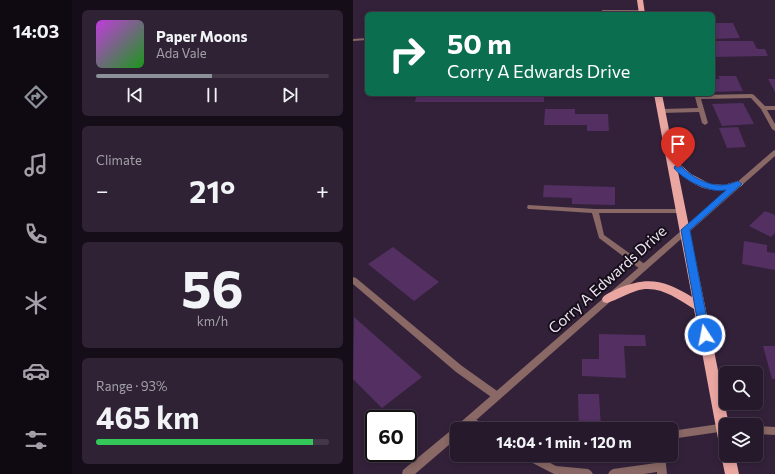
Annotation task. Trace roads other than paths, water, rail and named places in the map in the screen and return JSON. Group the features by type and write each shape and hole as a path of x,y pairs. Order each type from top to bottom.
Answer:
{"main road":[{"path":"640,0 642,12"},
{"path":"658,96 722,418"},
{"path":"672,162 684,174 704,184 721,188 738,184"},
{"path":"607,299 630,288 650,283 667,287 700,307"},
{"path":"729,462 732,474"}],"street":[{"name":"Corry A Edwards Drive","path":"468,422 775,152"},
{"name":"Corry A Edwards Drive","path":"407,474 450,437"}],"lane":[{"path":"604,12 623,12"},
{"path":"353,40 365,39"},
{"path":"705,123 698,96 752,96 763,108 775,129"},
{"path":"763,108 775,108"},
{"path":"662,111 701,110"},
{"path":"530,207 595,211 681,211"},
{"path":"595,211 601,236 643,267"},
{"path":"353,280 459,368 497,396"},
{"path":"678,434 719,428"},
{"path":"763,430 775,431"},
{"path":"540,462 555,470 587,474"},
{"path":"613,474 661,471"}]}
